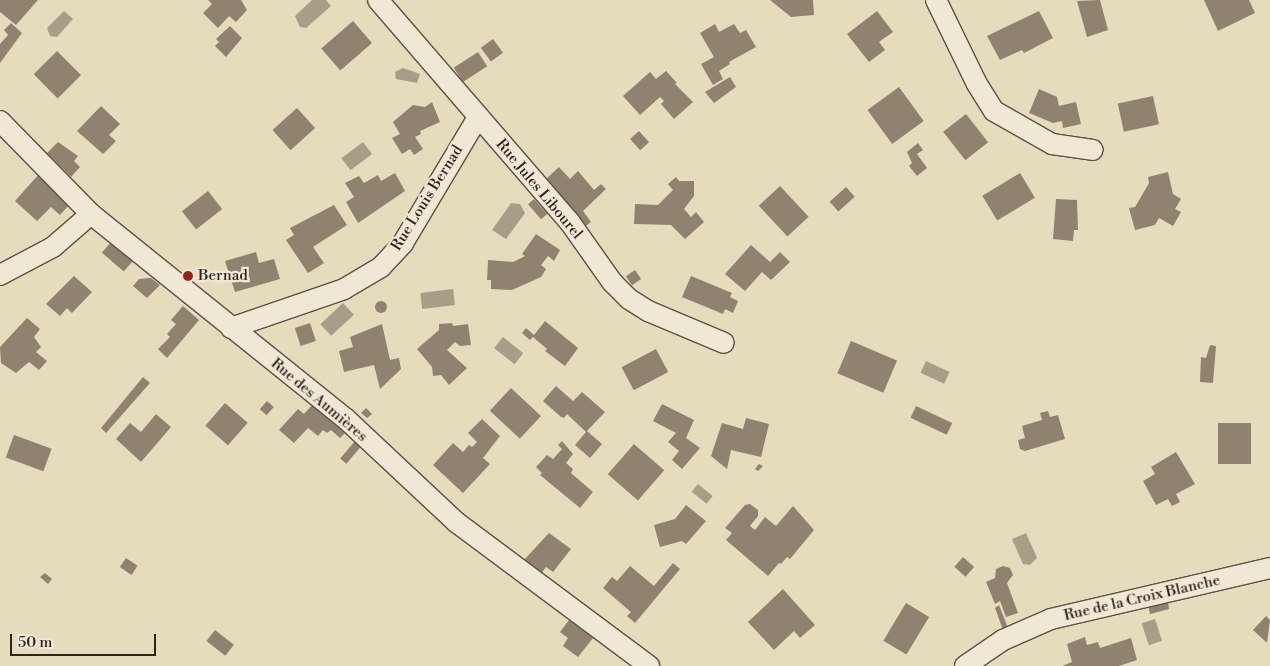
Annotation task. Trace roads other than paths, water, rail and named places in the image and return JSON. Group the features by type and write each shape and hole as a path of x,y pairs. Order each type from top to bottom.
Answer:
{"street":[{"name":"Rue Jules Libourel","path":"378,0 569,221 612,282 629,299 648,312 724,343"},
{"path":"936,0 977,84 994,111 1052,144 1093,150"},
{"name":"Rue Louis Bernad","path":"231,328 344,289 381,267 403,243 478,117"},
{"name":"Rue des Aumières","path":"0,121 91,214 346,419 456,522 649,666"},
{"path":"0,276 53,247 91,214"},
{"name":"Rue de la Croix Blanche","path":"964,666 1003,640 1051,619 1135,597 1270,568"}],"place":[{"name":"Bernad","path":"188,276"}]}
